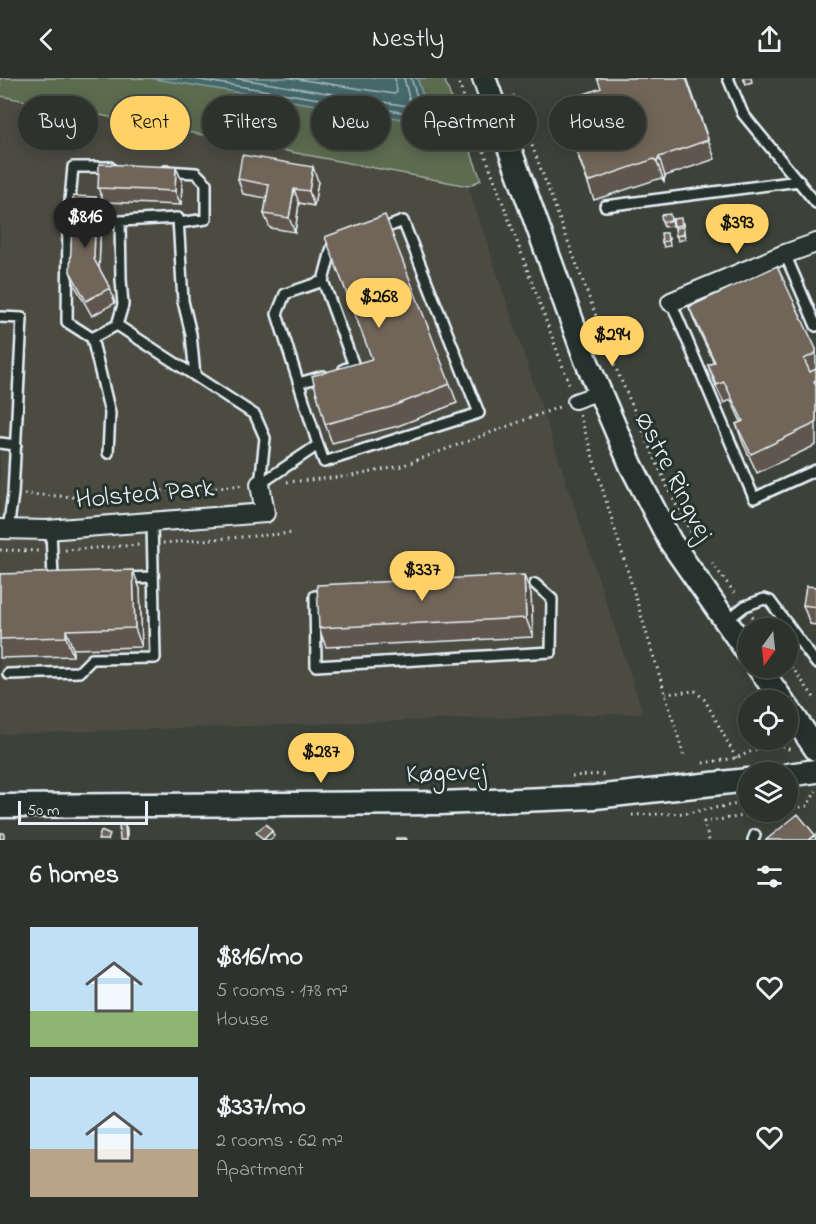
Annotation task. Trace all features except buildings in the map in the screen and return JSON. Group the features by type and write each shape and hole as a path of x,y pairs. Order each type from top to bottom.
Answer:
{"street":[{"name":"Østre Ringvej","path":"483,78 586,360 631,465 670,541 738,638"},
{"path":"671,302 784,254 816,243"},
{"path":"575,401 600,392"},
{"name":"Holsted Park","path":"4,529 51,530 265,513 260,484"},
{"path":"798,733 805,751"},
{"path":"798,774 816,771"},
{"name":"Køgevej","path":"0,806 440,803 595,796 738,773"}],"lane":[{"path":"728,78 743,114 816,203"},
{"path":"108,453 110,413 92,338 67,322 68,223 73,167 115,167"},
{"path":"150,169 196,173 206,183 206,219 178,223"},
{"path":"605,206 799,181"},
{"path":"92,338 117,325 123,305 120,221 178,218 183,302 191,334 195,376"},
{"path":"323,281 285,294 277,314 324,462 479,413 403,221 373,232"},
{"path":"299,383 354,366 323,281 332,247 343,243"},
{"path":"784,254 816,326"},
{"path":"671,302 754,498 816,470"},
{"path":"0,317 22,318 13,494 4,529"},
{"path":"117,325 255,415 265,438 260,484"},
{"path":"0,443 16,445"},
{"path":"260,484 318,445"},
{"path":"8,674 80,672 92,659 155,658 152,522"},
{"path":"51,530 53,579 64,579"},
{"path":"120,578 153,577"},
{"path":"315,596 316,666 551,652 552,599 535,584"},
{"path":"726,621 745,606 764,599 770,602 816,663"}],"path":[{"path":"511,89 614,364 670,495 698,546"},
{"path":"712,563 754,618"},
{"path":"798,676 816,700"},
{"path":"665,694 695,691 705,699 739,762"},
{"path":"702,764 736,758 773,742 805,751"},
{"path":"566,777 611,774"},
{"path":"798,807 807,806 816,791"},
{"path":"709,840 704,822 738,817"}],"shaded area":[{"path":"0,96 18,99 18,150 98,150 98,115 110,117 110,150 190,150 190,133 202,135 202,150 281,150 468,186 643,713 0,734"}],"green space":[{"path":"0,78 444,78 451,96 402,96 402,150 470,150 481,180 468,186 281,150 299,150 299,96 202,96 202,135 190,133 190,96 110,96 110,117 98,115 98,96 18,96 18,99 0,96"}],"water":[{"path":"149,78 417,78 423,96 402,96 402,119 390,117 390,96 311,96 311,104 299,102 299,96 260,96"}]}
